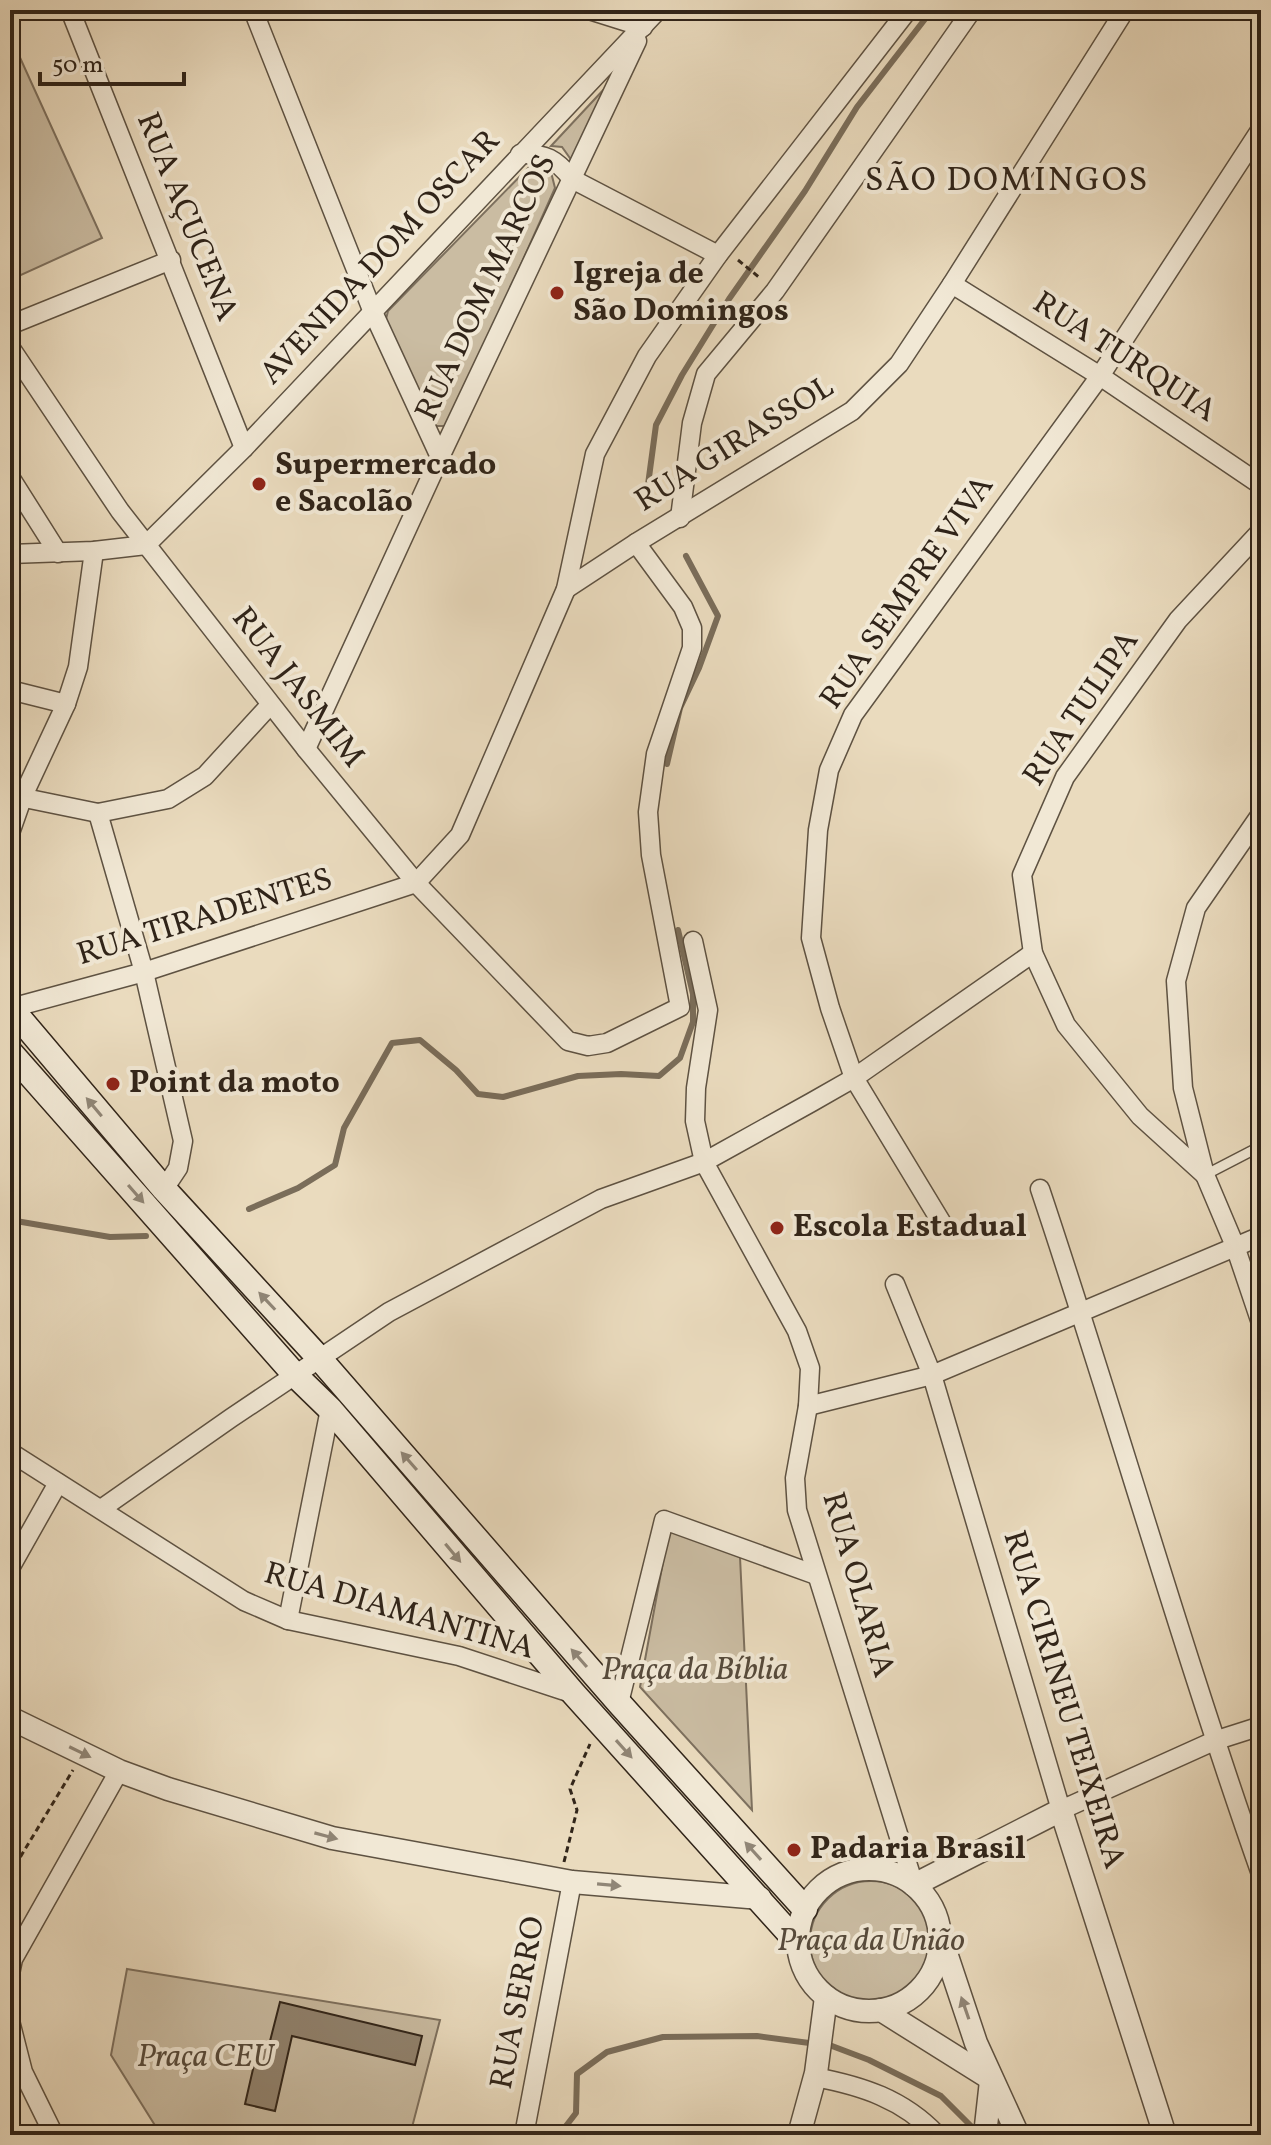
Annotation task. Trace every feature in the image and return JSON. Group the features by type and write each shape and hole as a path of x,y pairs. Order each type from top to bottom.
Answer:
{"main road":[{"path":"10,1007 164,1189 320,1359 619,1703 805,1909"},
{"path":"10,1052 295,1375 330,1409 574,1694 798,1943"}],"street":[{"name":"RUA AÇUCENA","path":"70,10 244,448"},
{"path":"253,10 372,310 440,457"},
{"path":"589,10 643,27"},
{"name":"AVENIDA DOM OSCAR","path":"146,545 244,448 658,10"},
{"path":"416,883 460,835 566,589 595,454 647,356 718,255 908,10"},
{"path":"680,518 692,423 706,374 775,291 972,10"},
{"name":"RUA GIRASSOL","path":"566,589 852,411 899,364 1125,10"},
{"name":"RUA DOM MARCOS","path":"306,749 643,27"},
{"name":"RUA SEMPRE VIVA","path":"943,1225 854,1078 811,938 818,830 829,770 853,715 1100,376 1261,129"},
{"path":"520,154 547,156 556,160 572,179 718,255"},
{"path":"10,325 171,260"},
{"name":"RUA TURQUIA","path":"952,284 1100,376 1261,485"},
{"name":"RUA JASMIM","path":"10,347 120,511 270,705 416,883 568,1041 588,1046 607,1043 680,1007 651,855 648,812 656,754 692,648 692,628 683,607 636,543"},
{"path":"10,477 58,553"},
{"name":"RUA TULIPA","path":"1205,1175 1140,1116 1066,1025 1033,953 1022,875 1065,777 1178,620 1261,531"},
{"path":"10,554 94,551 146,545"},
{"path":"10,833 16,795 66,704 78,667 94,551"},
{"path":"10,690 66,704"},
{"path":"16,795 98,813 168,799 205,776 270,705"},
{"path":"98,813 144,972 183,1141 178,1168 164,1189"},
{"path":"1261,814 1196,908 1176,981 1183,1088 1205,1175 1235,1246 1261,1323"},
{"name":"RUA TIRADENTES","path":"10,1007 144,972 416,883"},
{"name":"RUA OLARIA","path":"693,941 708,1010 696,1088 695,1121 704,1162 797,1331 810,1368 808,1406 795,1478 797,1510 914,1885"},
{"path":"101,1509 389,1312 601,1199 704,1162 854,1078 1033,953"},
{"path":"1040,1189 1081,1311 1214,1741 1261,1874"},
{"path":"808,1406 932,1375 1261,1236"},
{"name":"RUA CIRINEU TEIXEIRA","path":"895,1284 932,1375 1061,1810 1165,2135"},
{"path":"288,1620 330,1409"},
{"name":"RUA DIAMANTINA","path":"10,1452 244,1601 288,1620 459,1656 574,1694"},
{"path":"10,1568 58,1483"},
{"path":"619,1703 664,1520 816,1575"},
{"path":"10,1718 119,1771 168,1789 332,1838 566,1881 760,1898"},
{"path":"914,1885 1061,1810 1214,1741 1261,1726"},
{"path":"10,1974 13,1959 119,1771"},
{"path":"940,1937 938,1957 930,1976 918,1992 901,2004 862,2011 843,2007 826,1997 811,1982 802,1964 798,1943 805,1909 829,1882 849,1872 872,1869 894,1873 914,1885 928,1899 937,1917 940,1937 991,2079 1018,2135"},
{"name":"RUA SERRO","path":"524,2135 566,1881"},
{"path":"799,2135 815,2075 826,1997"},
{"path":"881,2010 991,2079"},
{"path":"10,2021 23,2072 54,2135"},
{"path":"815,2075 889,2097 924,2121 937,2135"},
{"path":"986,2129 991,2079"}],"lane":[{"path":"1205,1175 1261,1146"}],"path":[{"path":"742,261 764,282"},
{"path":"566,1881 577,1810 570,1789 600,1722"},
{"path":"10,1874 83,1753"}],"green space":[{"path":"10,41 102,238 10,280"},
{"path":"606,87 572,161 562,147 551,146"},
{"path":"535,165 551,172 555,188 451,421 444,426 434,426 385,323 388,311 529,167"},
{"name":"Praça da Bíblia","path":"669,1529 740,1557 752,1810 640,1687"},
{"name":"Praça da União","path":"871,1881 894,1886 914,1899 927,1919 932,1942 927,1965 914,1985 894,1998 871,2003 848,1998 828,1985 815,1965 810,1942 815,1919 828,1899 848,1886"},
{"name":"Praça CEU","path":"127,1969 440,2020 410,2135 161,2135 111,2055"}],"building":[{"path":"280,2002 422,2036 415,2065 292,2036 275,2111 245,2104 259,2043 269,2045"}],"waterway":[{"path":"647,492 656,425 682,375 857,107 932,10"},
{"path":"667,764 680,708 718,616 686,556"},
{"path":"249,1209 298,1188 335,1165 344,1128 392,1043 420,1040 456,1070 478,1094 503,1097 578,1076 659,1076 680,1058 693,1022 693,994 678,930"},
{"path":"10,1220 110,1237 146,1236"},
{"path":"559,2135 576,2113 577,2074 607,2052 663,2037 757,2036 832,2046 869,2060 941,2096 980,2135"}],"place":[{"name":"Igreja de São Domingos","path":"557,293"},
{"name":"Supermercado e Sacolão","path":"259,484"},
{"name":"Point da moto","path":"113,1084"},
{"name":"Escola Estadual","path":"777,1228"},
{"name":"Padaria Brasil","path":"794,1850"}],"district":[{"name":"SÃO DOMINGOS","path":"1007,181"}]}
